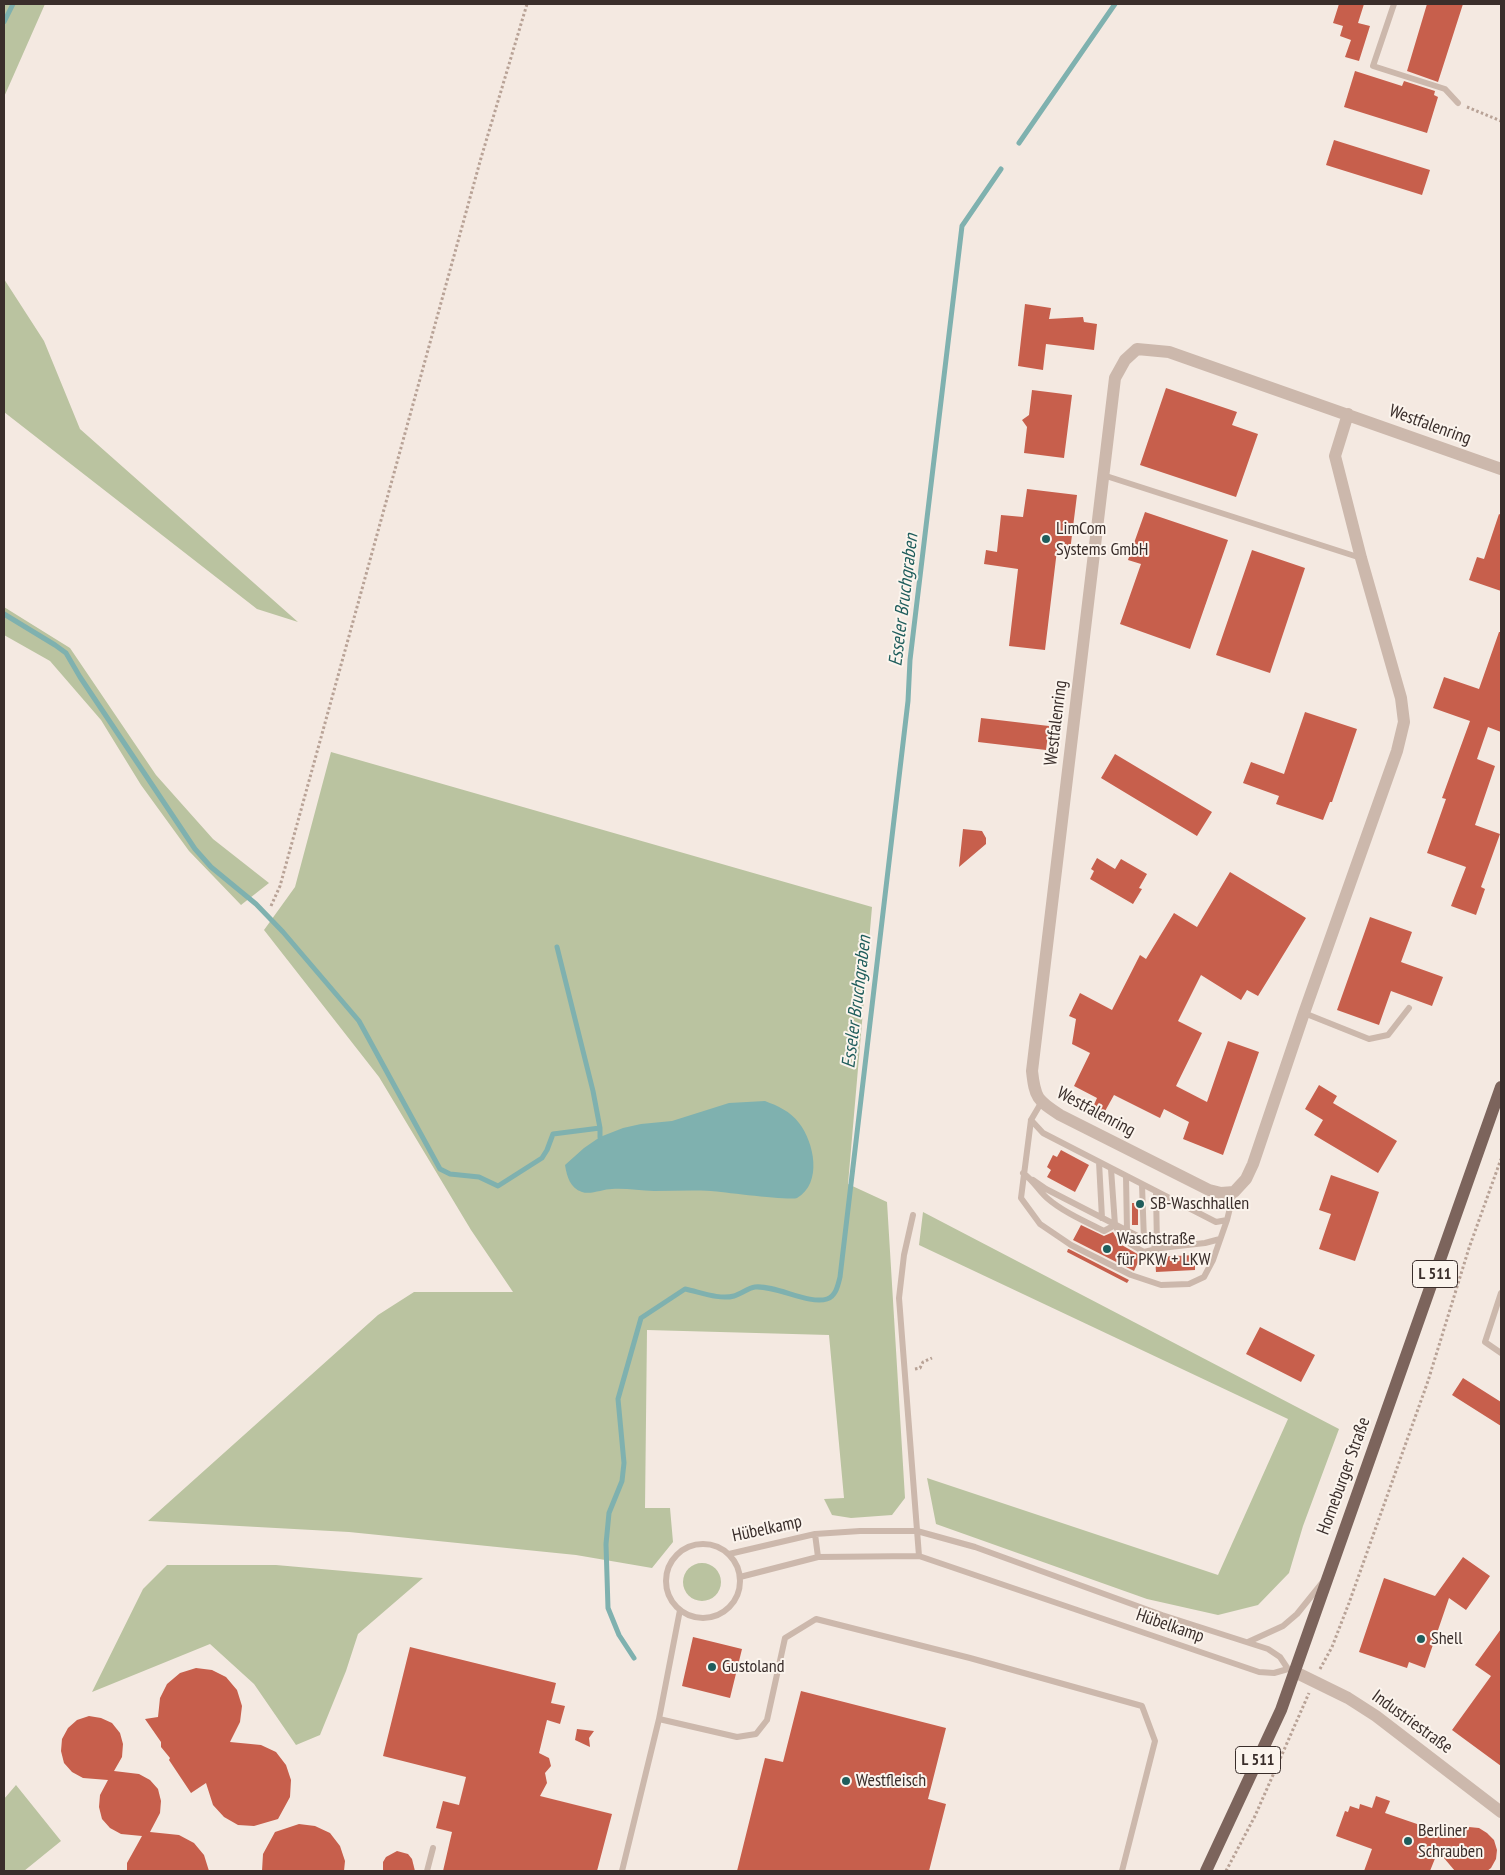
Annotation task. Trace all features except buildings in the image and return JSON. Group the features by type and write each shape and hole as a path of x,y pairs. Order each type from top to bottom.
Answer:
{"main road":[{"name":"Horneburger Straße","path":"1206,1871 1281,1710 1291,1670 1327,1576 1501,1087"}],"street":[{"name":"Westfalenring","path":"1234,1192 1221,1193 1209,1190 1060,1114 1041,1103 1034,1088 1032,1071 1115,378 1125,360 1137,349 1169,352 1501,469"},
{"path":"1234,1192 1246,1180 1253,1164 1304,1013 1398,751 1404,722 1401,698 1361,558 1335,456 1348,414"},
{"name":"Industriestraße","path":"1291,1670 1348,1698 1376,1716 1501,1812"}],"lane":[{"path":"1394,4 1373,66 1445,89 1458,103"},
{"path":"1104,475 1361,558"},
{"path":"1304,1013 1369,1039 1388,1035 1409,1008"},
{"path":"1041,1103 1031,1120 1021,1198 1040,1224 1071,1245 1131,1276 1161,1285 1188,1284 1204,1277 1227,1220 1234,1192"},
{"path":"1031,1120 1043,1133 1142,1185 1216,1222 1227,1220"},
{"path":"1099,1162 1102,1218"},
{"path":"1111,1169 1115,1225 1123,1240 1144,1252 1220,1239"},
{"path":"1023,1173 1046,1189 1159,1248"},
{"path":"1126,1176 1127,1231"},
{"path":"1033,1180 1049,1200 1083,1220 1104,1231 1115,1225"},
{"path":"1142,1185 1144,1240"},
{"path":"1156,1192 1159,1248"},
{"path":"913,1215 904,1255 899,1298 920,1556"},
{"path":"1501,1293 1485,1342 1501,1353"},
{"name":"Hübelkamp","path":"680,1610 671,1598 666,1584 670,1564 676,1556 692,1546 705,1544 718,1547 729,1554 815,1534 860,1531 918,1531 974,1547 1162,1615 1268,1649 1280,1657 1291,1670 1274,1674 1259,1672 920,1556 818,1557 740,1577"},
{"path":"815,1534 818,1557"},
{"path":"622,1871 659,1719 680,1610 700,1618 721,1614 729,1607 736,1598 740,1577 729,1554"},
{"path":"1248,1642 1283,1626 1297,1614 1327,1576"},
{"path":"659,1719 738,1737 756,1734 767,1720 785,1638 816,1619 970,1658 1142,1706 1155,1741 1122,1871"},
{"path":"428,1871 433,1848"}],"path":[{"path":"271,906 280,886 526,4"},
{"path":"1458,103 1501,121"},
{"path":"1226,1871 1255,1816 1314,1681 1332,1647 1428,1381 1466,1257 1501,1158"},
{"path":"905,1370 920,1368 923,1362 932,1358"}],"green space":[{"path":"4,4 45,4 4,97"},
{"path":"4,279 44,341 80,429 298,622 257,609 4,412"},
{"path":"4,607 70,648 156,775 213,839 269,883 241,905 189,851 141,785 101,720 50,661 4,635"},
{"path":"331,752 872,907 848,1184 887,1202 905,1498 892,1515 851,1518 832,1515 824,1499 844,1498 829,1335 647,1330 645,1508 670,1508 673,1542 652,1568 576,1555 349,1532 148,1521 378,1315 414,1292 513,1292 471,1230 379,1077 264,930 295,887"},
{"path":"923,1212 1339,1429 1303,1526 1289,1573 1258,1605 1218,1615 1147,1599 936,1524 927,1478 1218,1575 1288,1419 919,1245"},
{"path":"702,1563 716,1568 721,1582 716,1596 702,1601 688,1596 683,1582 688,1568"},
{"path":"167,1565 276,1565 423,1578 358,1634 346,1671 320,1735 296,1745 254,1684 210,1644 92,1692 143,1589"},
{"path":"16,1785 61,1841 24,1871 4,1871 4,1799"}],"water":[{"path":"765,1101 792,1115 809,1141 812,1151 813,1173 805,1191 797,1198 704,1191 608,1189 586,1193 575,1188 568,1178 565,1165 600,1137 623,1128 672,1121 729,1103"}],"waterway":[{"path":"4,22 13,4"},
{"name":"Esseler Bruchgraben","path":"1019,143 1115,4"},
{"name":"Esseler Bruchgraben","path":"634,1658 619,1635 608,1608 606,1544 609,1513 622,1481 624,1463 618,1399 641,1318 685,1289 728,1297 755,1287 763,1287 820,1300 830,1298 833,1295 840,1277 908,701 910,660 962,226 1001,169"},
{"path":"4,614 66,653 80,677 195,849 211,867 256,904 283,932 359,1021 440,1169 450,1174 479,1177 498,1186 542,1158 553,1134 600,1128 600,1137"},
{"path":"557,947 593,1091 600,1128"}],"place":[{"name":"LimCom Systems GmbH","path":"1046,539"},
{"name":"SB-Waschhallen","path":"1140,1204"},
{"name":"Waschstraße für PKW + LKW","path":"1107,1249"},
{"name":"Shell","path":"1421,1639"},
{"name":"Gustoland","path":"712,1667"},
{"name":"Westfleisch","path":"846,1781"},
{"name":"Berliner Schrauben","path":"1408,1841"}]}
